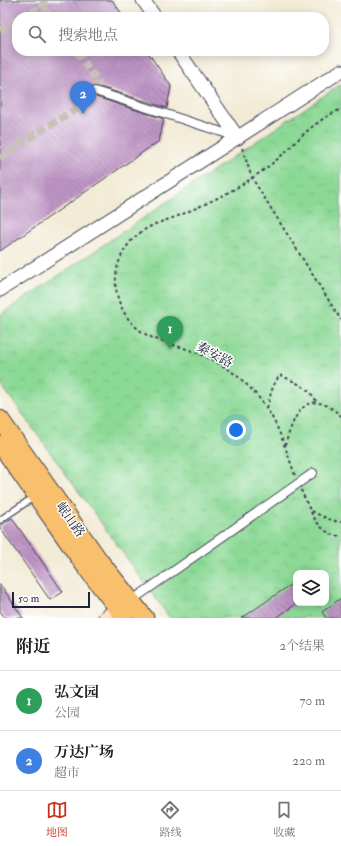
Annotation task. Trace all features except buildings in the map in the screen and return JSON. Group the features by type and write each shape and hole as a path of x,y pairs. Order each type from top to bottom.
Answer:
{"main road":[{"name":"岷山路","path":"0,418 99,560 120,612"},
{"name":"岷山路","path":"0,444 87,569 120,612 145,618"}],"street":[{"path":"143,0 151,12"},
{"path":"181,56 238,138"},
{"path":"0,290 341,71"},
{"path":"95,91 238,138"},
{"path":"120,612 312,473"}],"lane":[{"path":"0,520 36,496"}],"path":[{"name":"秦安路","path":"341,109 315,125 279,158 238,187 198,207 156,224 140,233 127,246 120,259 116,272 116,290 120,304 127,317 141,332 154,339 196,352 222,366 246,384 267,408 278,427 298,484 316,522 330,534 341,536"},
{"path":"238,138 252,178 341,320"},
{"path":"267,408 273,385 280,375 313,394 316,401"},
{"path":"285,447 295,417 307,404 316,401 328,405 341,416"},
{"path":"311,511 341,522"}],"green space":[{"path":"341,84 341,618 170,618 0,383 0,315"}],"tunnel":[{"path":"43,9 44,0"},
{"path":"43,9 46,12"},
{"path":"32,12 43,9"},
{"path":"0,31 12,23"},
{"path":"0,159 30,137 90,101 98,83 80,56"}],"place":[{"name":"万达广场","path":"83,114"},
{"name":"弘文园","path":"170,349"}]}
